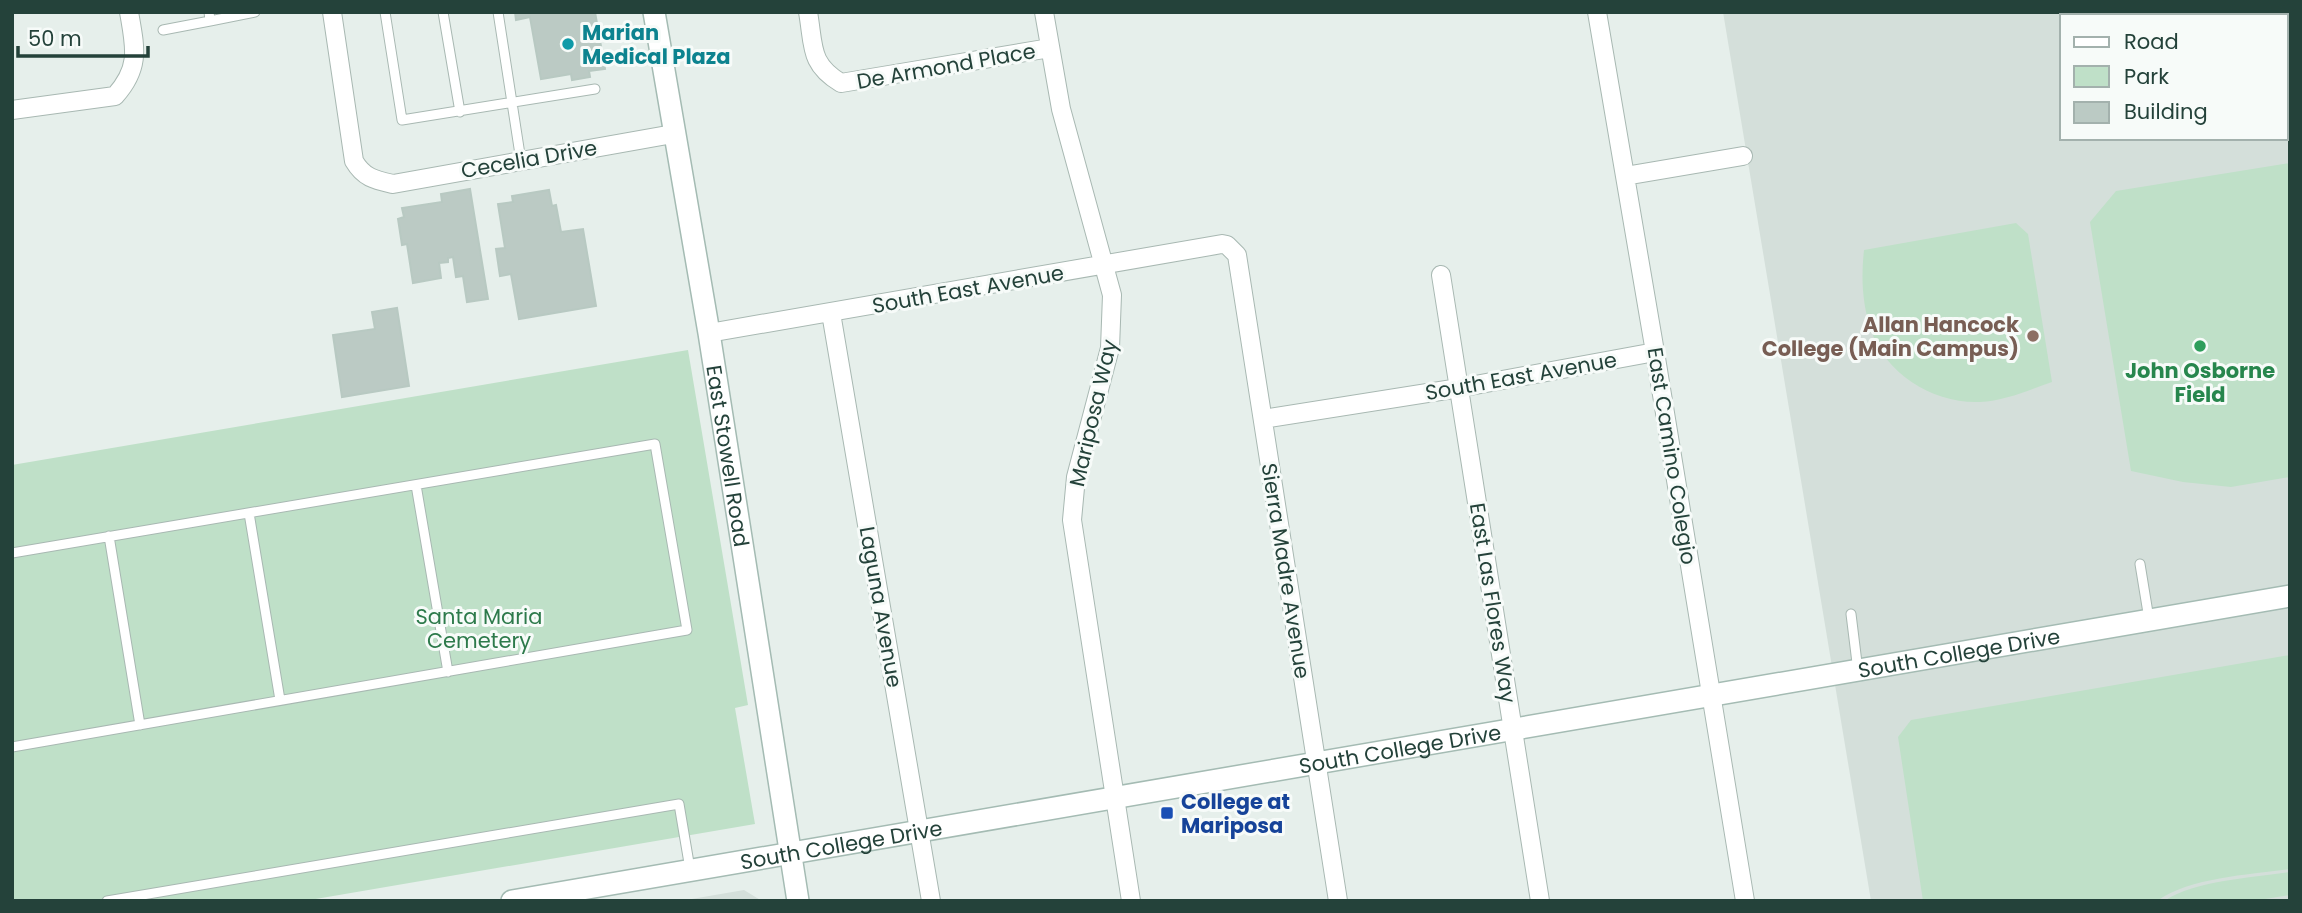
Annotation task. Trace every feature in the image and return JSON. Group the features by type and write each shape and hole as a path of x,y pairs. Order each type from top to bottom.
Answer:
{"street":[{"path":"12,110 115,96 125,84 133,67 135,47 129,12"},
{"name":"Cecelia Drive","path":"332,12 354,161 361,172 374,180 393,184 673,134"},
{"name":"East Stowell Road","path":"654,12 709,333 798,901"},
{"name":"De Armond Place","path":"808,12 816,59 824,73 841,83 1050,48"},
{"name":"Mariposa Way","path":"1045,12 1062,109 1077,174 1112,295 1110,348 1076,477 1072,520 1131,901"},
{"name":"East Camino Colegio","path":"1597,12 1656,352 1745,901"},
{"path":"1625,176 1743,156"},
{"name":"South East Avenue","path":"709,333 1227,245"},
{"name":"Sierra Madre Avenue","path":"1227,245 1237,255 1338,901"},
{"name":"East Las Flores Way","path":"1441,275 1540,901"},
{"name":"Laguna Avenue","path":"831,313 931,901"},
{"name":"South East Avenue","path":"1263,419 1459,388 1656,352"},
{"name":"South College Drive","path":"519,900 2290,596"}],"lane":[{"path":"163,30 210,17 255,12"},
{"path":"384,12 402,120 594,89"},
{"path":"443,12 460,112"},
{"path":"498,12 521,161"},
{"path":"12,553 655,444 687,630 12,747"},
{"path":"416,485 448,671"},
{"path":"249,513 280,700"},
{"path":"109,537 140,725"},
{"path":"2140,564 2149,621"},
{"path":"1851,614 1858,671"},
{"path":"107,901 679,804 690,871"}],"shaded area":[{"name":"Allan Hancock College (Main Campus)","path":"1723,12 2290,12 2290,901 1871,901"},
{"path":"744,890 762,901 680,901"}],"green space":[{"name":"John Osborne Field","path":"2290,163 2290,477 2231,487 2183,482 2131,471 2090,222 2116,191"},
{"path":"2016,223 2028,234 2052,382 2008,397 1980,402 1946,398 1929,392 1900,373 1878,346 1871,330 1863,290 1864,250"},
{"name":"Santa Maria Cemetery","path":"688,350 748,705 735,708 755,824 304,901 12,901 12,465"},
{"path":"2290,655 2290,869 2203,882 2157,901 1923,901 1898,737 1911,720"},
{"path":"2290,872 2290,895 2253,901 2164,901 2208,884"}],"building":[{"name":"Marian Medical Plaza","path":"515,12 595,12 605,69 589,71 590,77 572,80 571,74 541,79 530,17 516,20"},
{"path":"470,189 488,299 467,302 463,276 456,277 453,257 448,258 448,262 439,263 441,278 413,283 407,244 402,245 398,219 404,217 402,208 442,202 441,194"},
{"path":"549,190 552,206 556,205 561,232 583,229 596,306 519,319 511,274 500,276 496,249 505,248 498,204 513,202 512,196"},
{"path":"397,308 409,386 342,397 333,335 375,329 372,312"}],"place":[{"name":"Marian Medical Plaza","path":"568,44"},
{"name":"Allan Hancock College (Main Campus)","path":"2033,336"},
{"name":"John Osborne Field","path":"2200,346"},
{"name":"College at Mariposa","path":"1167,813"}]}
